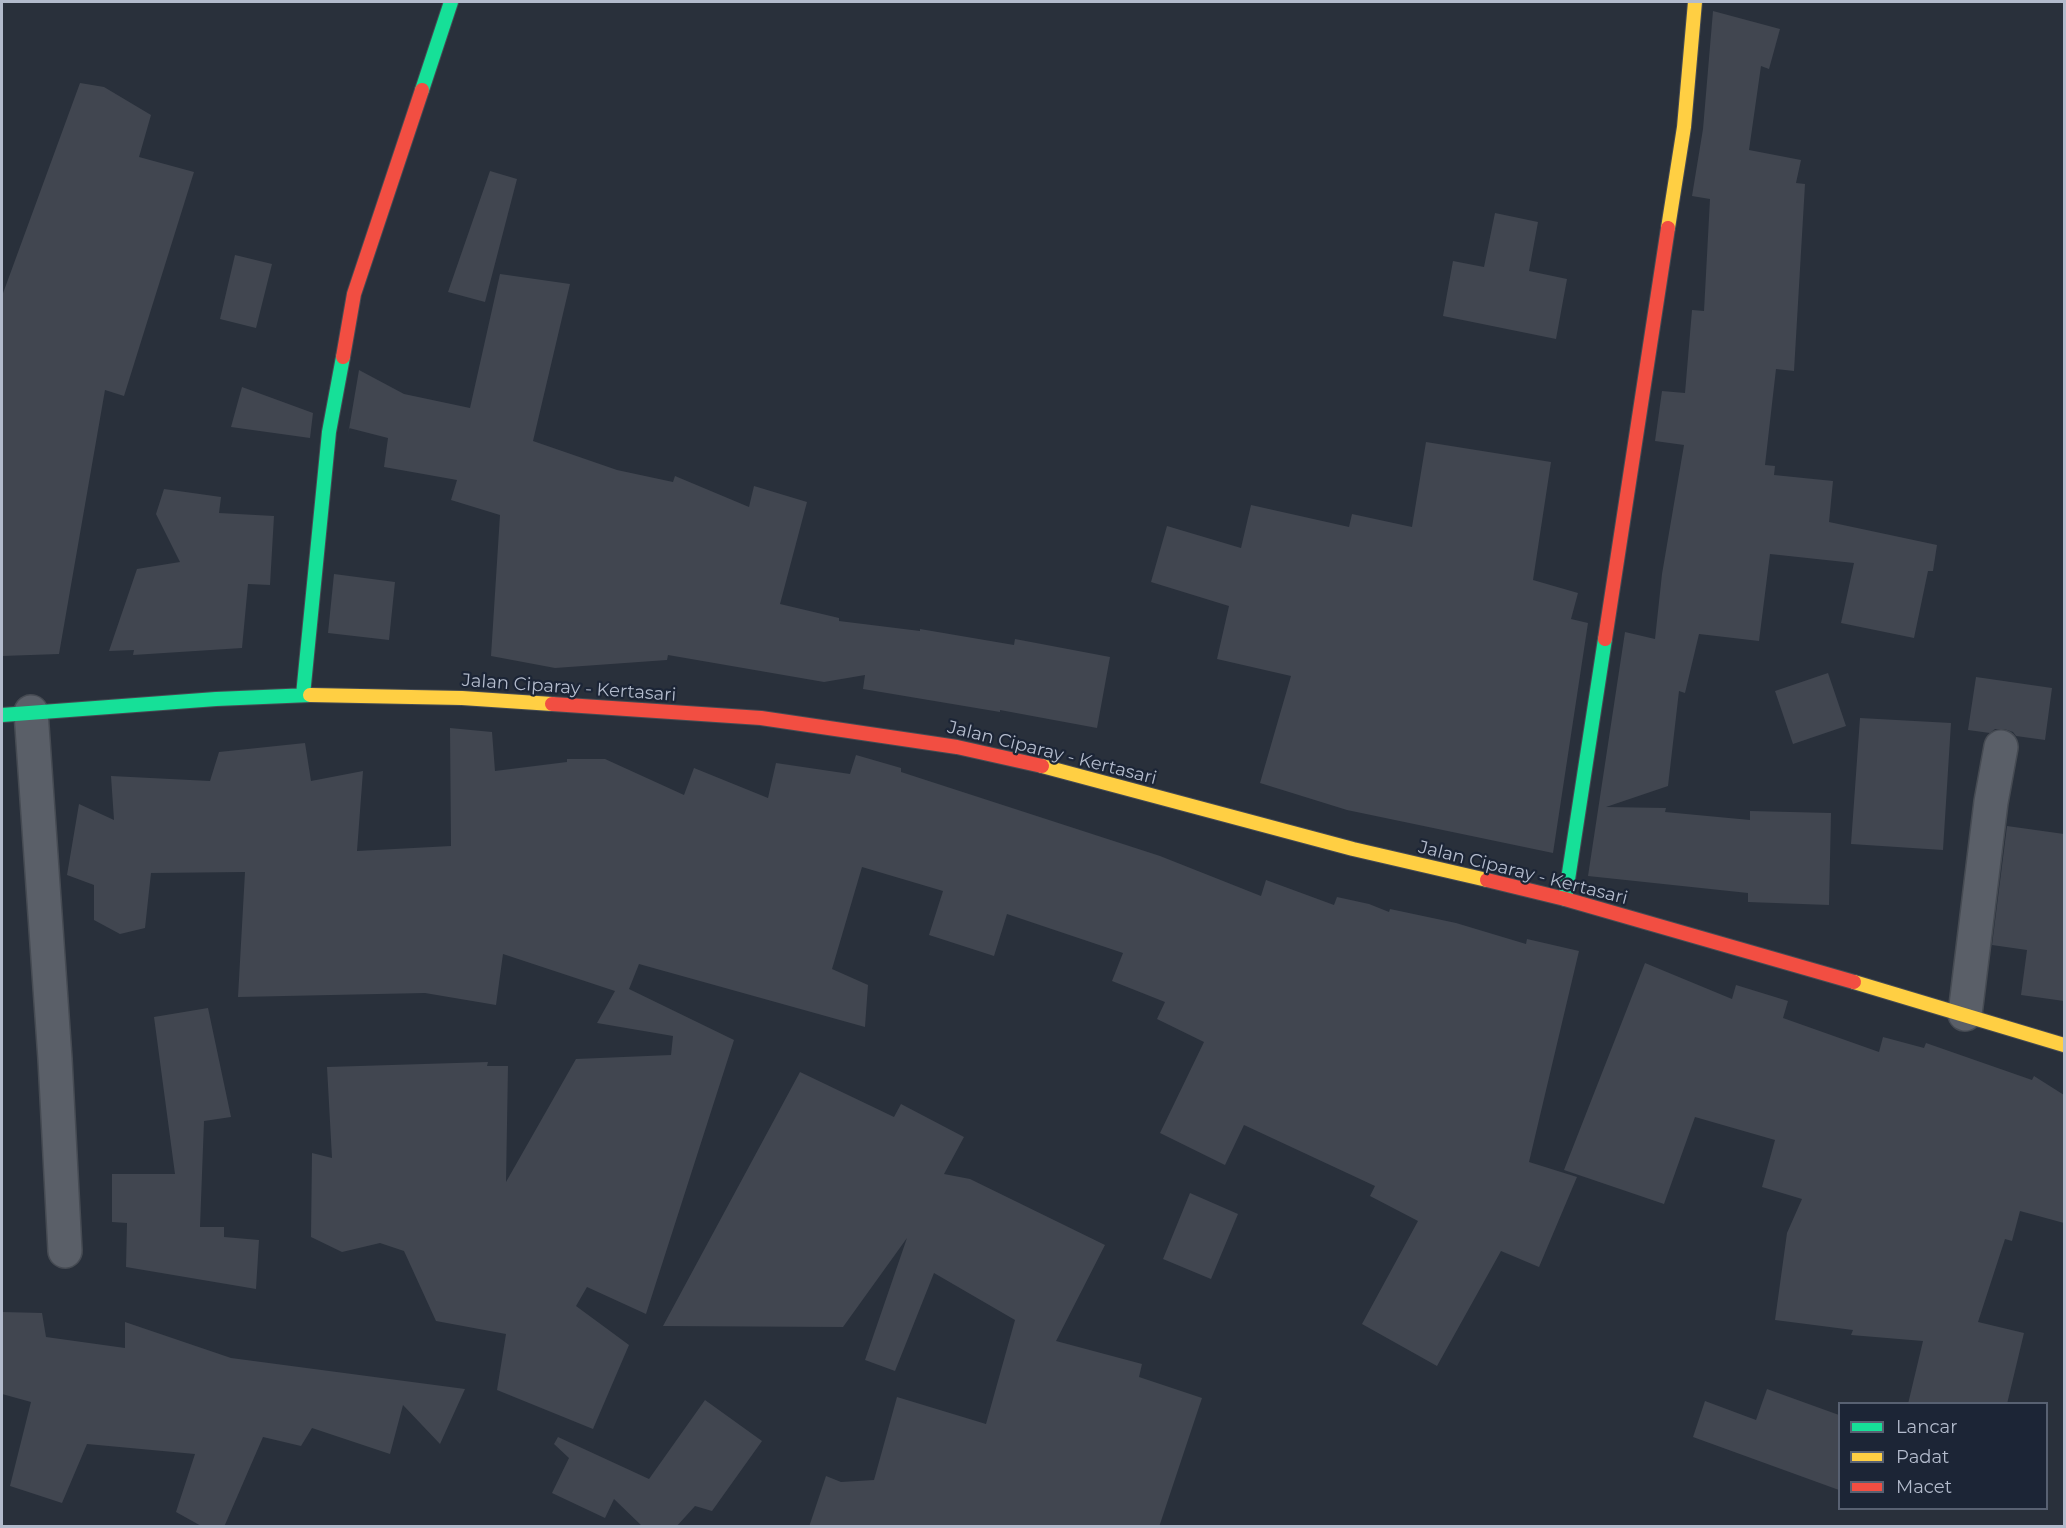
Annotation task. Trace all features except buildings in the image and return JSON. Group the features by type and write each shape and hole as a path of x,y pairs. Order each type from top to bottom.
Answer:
{"main road":[{"path":"303,696 328,432 354,294 451,2"},
{"path":"1565,899 1684,127 1695,2"},
{"name":"Jalan Ciparay - Kertasari","path":"16,714 216,699 303,696 462,698 761,718 957,747 1064,771 1353,849 1565,899 1965,1014 2064,1045"}],"street":[{"path":"16,714 55,1059 65,1251"},
{"path":"1965,1014 1991,802 2001,747"}],"traffic: fast":[{"path":"422,90 451,2"},
{"path":"303,695 329,432 343,357"},
{"path":"1565,899 1605,639"},
{"path":"2,715 216,699 310,695"}],"traffic: slow":[{"path":"1668,228 1684,127 1695,2"},
{"path":"310,695 462,698 552,704"},
{"path":"1042,766 1353,849 1487,880"},
{"path":"1854,982 2064,1045"}],"traffic: jam":[{"path":"343,357 354,294 422,90"},
{"path":"1605,639 1668,228"},
{"path":"552,704 761,718 957,747 1042,766"},
{"path":"1487,880 1565,899 1854,982"}]}
